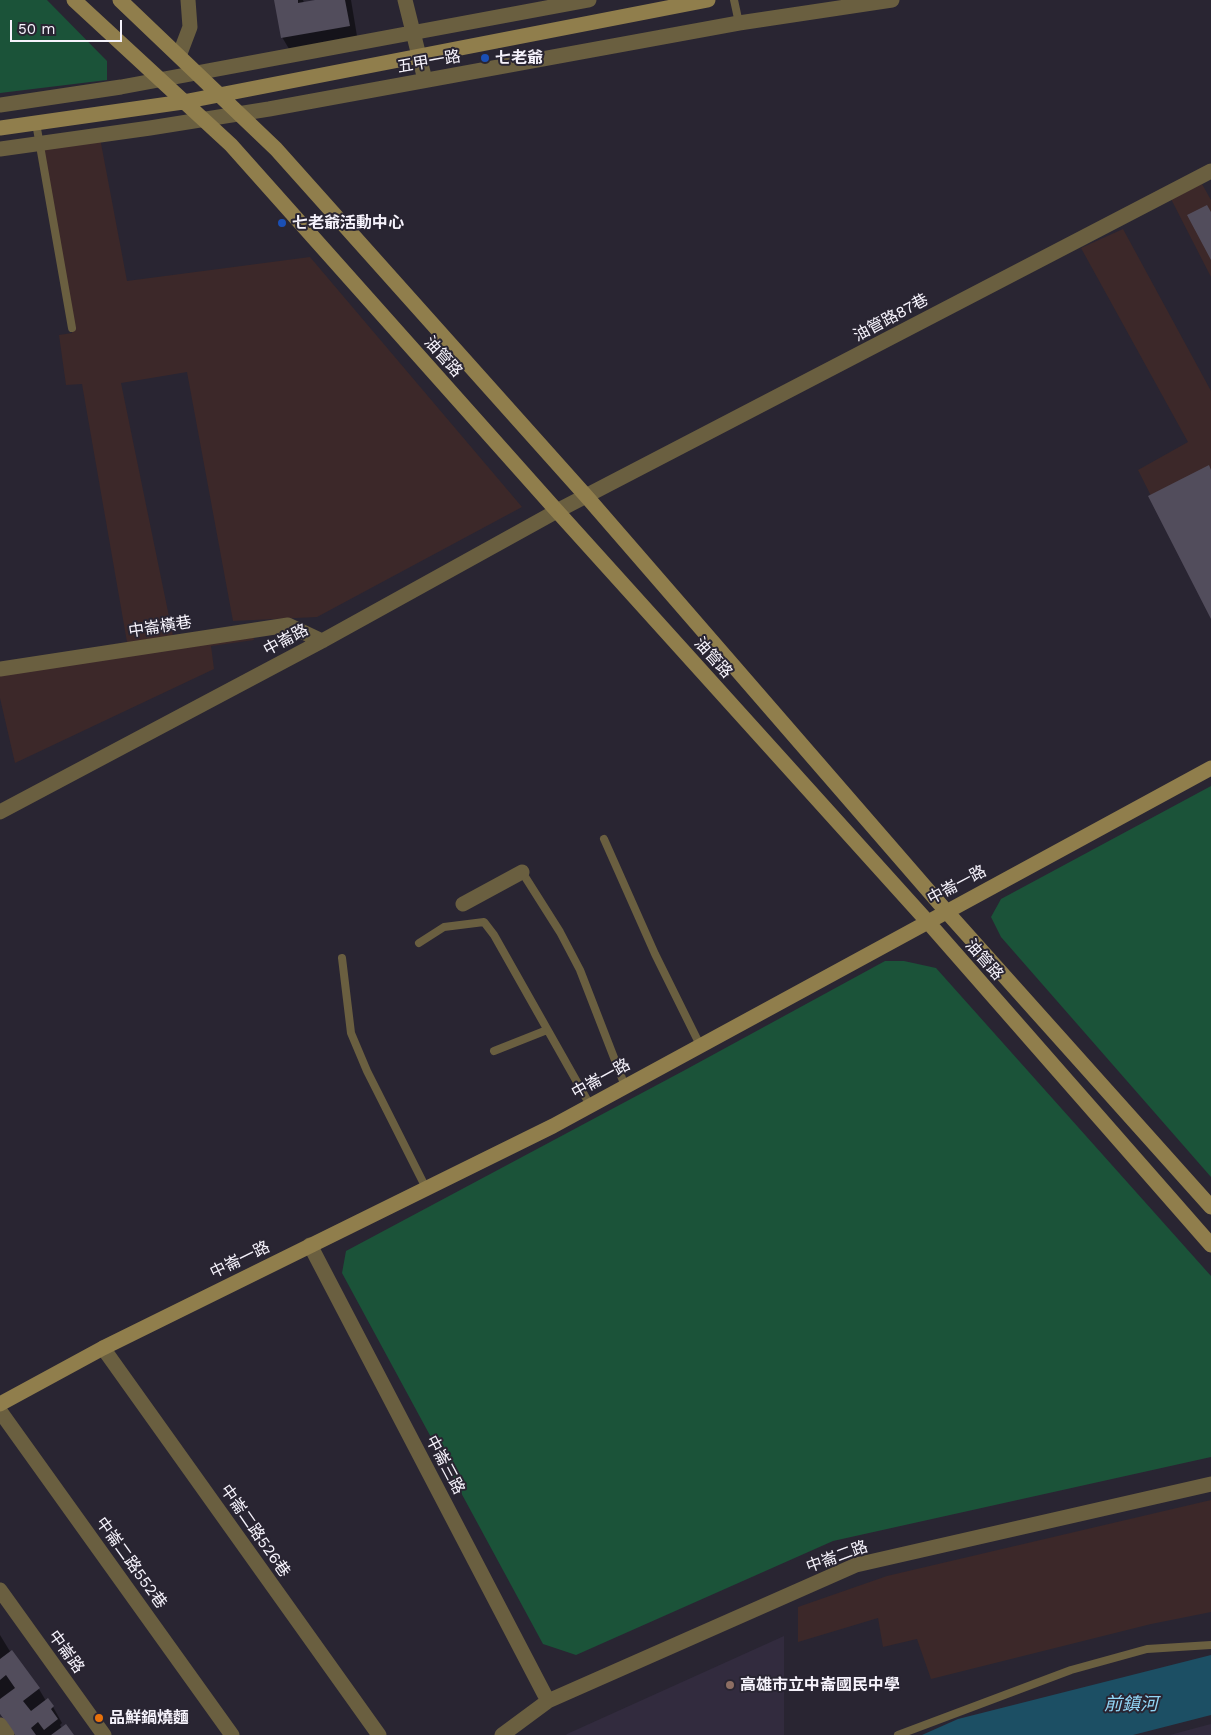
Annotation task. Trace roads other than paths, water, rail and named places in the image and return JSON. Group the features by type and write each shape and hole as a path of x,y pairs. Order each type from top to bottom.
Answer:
{"street":[{"name":"油管路","path":"74,0 231,145 557,512 926,921 1211,1244"},
{"name":"油管路","path":"120,0 276,149 587,496 946,911 1211,1207"},
{"path":"179,56 190,27 188,0"},
{"path":"405,0 425,80"},
{"name":"五甲一路","path":"0,105 121,87 414,34 536,5 589,0"},
{"name":"五甲一路","path":"0,128 183,102 708,0"},
{"name":"五甲一路","path":"0,149 240,114 740,23 892,0"},
{"name":"油管路87巷","path":"587,496 1211,171"},
{"name":"中崙路","path":"0,812 322,641 587,496"},
{"name":"中崙橫巷","path":"0,669 288,625 322,641"},
{"name":"中崙一路","path":"0,1404 103,1348 553,1126 926,921 1211,768"},
{"path":"463,904 522,872"},
{"name":"中崙三路","path":"310,1246 548,1701"},
{"name":"中崙二路526巷","path":"103,1348 379,1735"},
{"name":"中崙二路552巷","path":"0,1411 232,1735"},
{"name":"中崙二路","path":"502,1735 548,1701 856,1565 1211,1484"},
{"name":"中崙路","path":"0,1590 104,1735"},
{"path":"0,1725 7,1735"}],"lane":[{"path":"734,0 740,23"},
{"path":"36,123 72,328"},
{"path":"604,839 655,954 700,1045"},
{"path":"522,872 560,932 580,970 625,1086"},
{"path":"419,943 444,927 484,922 494,935 590,1106"},
{"path":"342,958 351,1033 367,1071 426,1188"},
{"path":"494,1051 548,1030"},
{"path":"898,1735 1071,1670 1147,1649 1211,1645"}],"water":[{"name":"前鎮河","path":"1211,1655 1211,1715 1133,1735 922,1735 958,1719"}],"place":[{"name":"七老爺","path":"485,58"},
{"name":"七老爺活動中心","path":"282,223"},
{"name":"高雄市立中崙國民中學","path":"730,1685"},
{"name":"品鮮鍋燒麵","path":"99,1718"}]}
